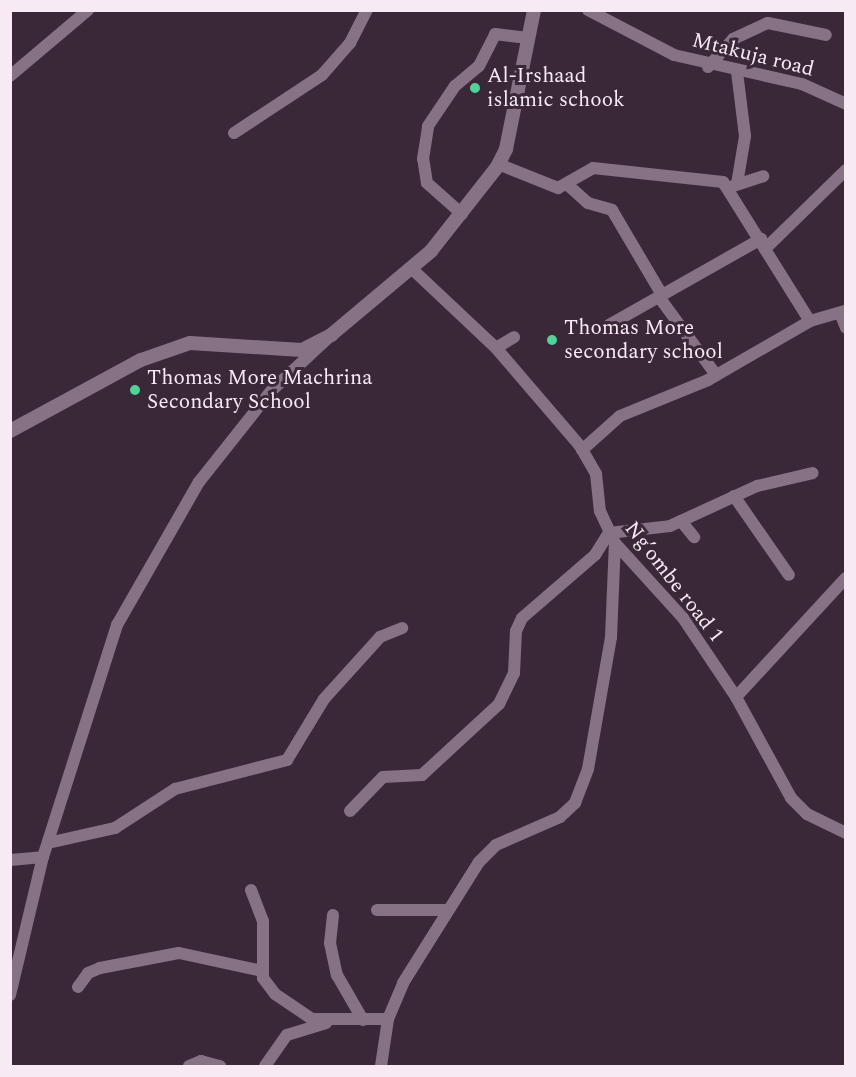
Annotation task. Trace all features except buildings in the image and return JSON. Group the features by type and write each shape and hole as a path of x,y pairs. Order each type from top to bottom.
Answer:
{"street":[{"path":"10,76 88,10"},
{"path":"234,133 322,75 350,43 367,10"},
{"path":"10,995 43,857 117,625 199,482 271,391 331,335 411,268 462,214 498,164 534,10"},
{"name":"Mtakuja road","path":"588,10 635,39 708,67 802,84 846,104"},
{"path":"708,67 733,39 768,23 826,35"},
{"path":"462,214 427,183 423,159 428,126 455,86 479,66 495,34 528,38"},
{"path":"738,72 745,136 733,186 763,244 810,321"},
{"path":"498,164 558,188 569,186 592,168 706,176 733,186 763,176"},
{"path":"609,325 763,244 846,170"},
{"path":"569,186 588,203 612,210 661,296 716,375"},
{"name":"Ng’ombe road 1","path":"411,268 496,348 582,450 596,474 600,511 612,538 683,618 736,697 791,798 807,814 846,833"},
{"path":"582,450 620,416 660,404 810,321 843,312 846,328"},
{"path":"10,431 141,360 190,343 302,350 331,335"},
{"path":"496,348 514,337"},
{"path":"350,811 383,777 422,775 499,704 514,673 516,631 522,618 612,538 681,521 784,476 813,473"},
{"path":"735,496 789,575"},
{"path":"681,521 694,537"},
{"path":"381,1066 388,1019 413,964 487,851 560,817 576,803 588,770 611,637 612,538"},
{"path":"736,697 846,578"},
{"path":"48,843 115,828 175,789 287,760 324,699 380,637 402,628"},
{"path":"10,860 43,857"},
{"path":"251,890 263,921 262,971 266,984 301,1014 334,1022"},
{"path":"377,910 448,910"},
{"path":"333,915 330,943 337,975 363,1020"},
{"path":"78,987 87,973 100,968 179,953 262,971"},
{"path":"265,1066 287,1035 334,1022 388,1019"},
{"path":"189,1066 201,1061 220,1066"}],"place":[{"name":"Al-Irshaad islamic schook","path":"475,88"},
{"name":"Thomas More secondary school","path":"552,340"},
{"name":"Thomas More Machrina Secondary School","path":"135,390"}]}
